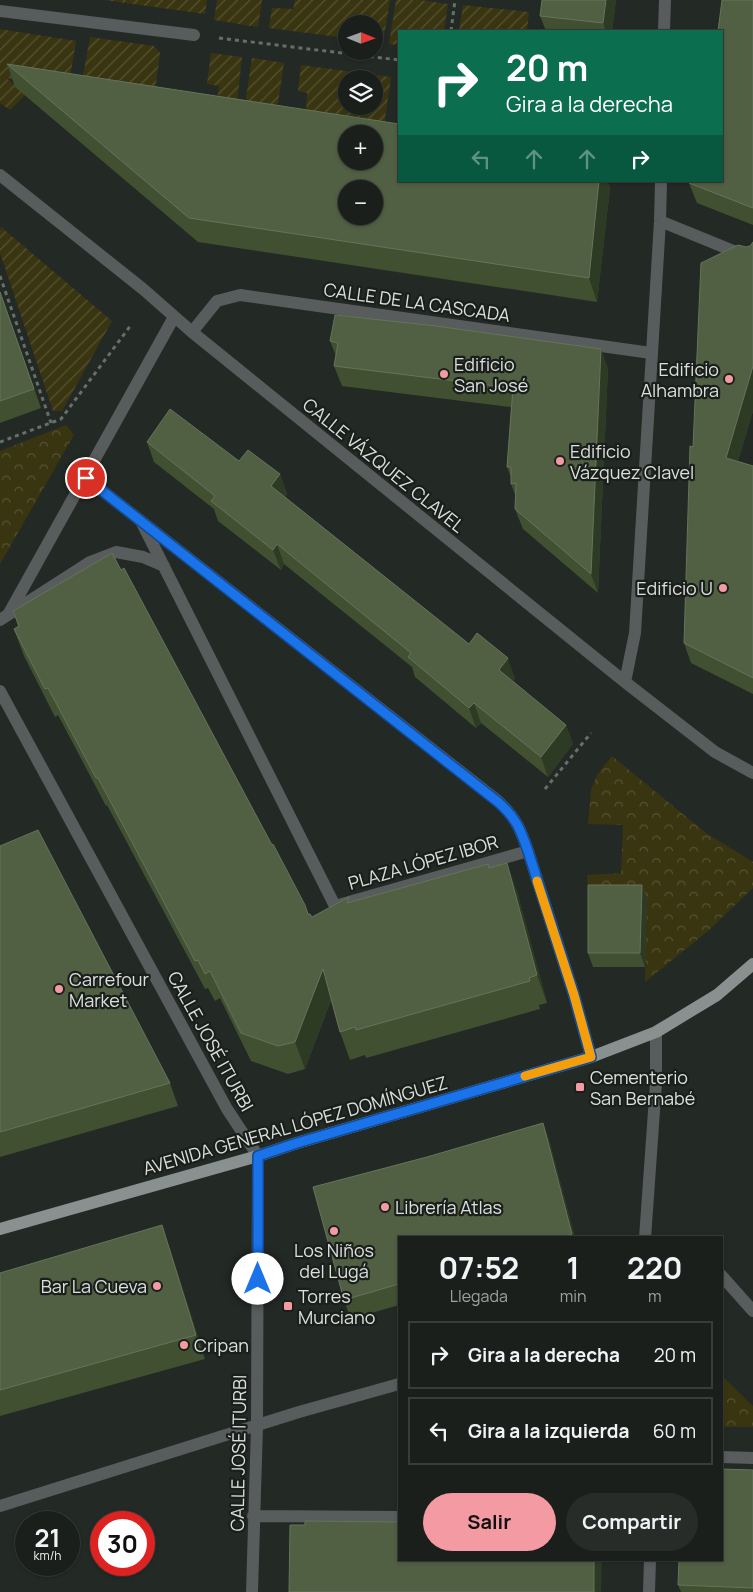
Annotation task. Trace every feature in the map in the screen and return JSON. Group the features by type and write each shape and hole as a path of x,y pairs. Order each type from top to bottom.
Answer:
{"main road":[{"name":"AVENIDA GENERAL LÓPEZ DOMÍNGUEZ","path":"0,1228 258,1156 591,1057 656,1032 717,995 753,964"}],"street":[{"path":"664,30 665,0"},
{"path":"0,11 194,35"},
{"name":"CALLE VÁZQUEZ CLAVEL","path":"0,175 143,289 192,332 625,682 715,752 753,773"},
{"path":"625,682 635,633 661,182"},
{"path":"660,221 753,259"},
{"name":"CALLE DE LA CASCADA","path":"192,332 218,301 240,294 651,353"},
{"path":"4,618 86,478 174,317"},
{"name":"PLAZA LÓPEZ IBOR","path":"86,478 498,802 511,813 520,828 528,851 335,906 141,522"},
{"path":"4,618 90,562 116,552 143,557 164,566"},
{"name":"CALLE JOSÉ ITURBI","path":"0,691 227,1109 258,1156 257,1426 252,1592"},
{"path":"528,851 574,995 591,1057"},
{"path":"645,1236 656,1083 656,1032"},
{"path":"723,1277 753,1311"},
{"path":"0,1506 398,1384"},
{"path":"723,1457 753,1458"},
{"path":"253,1516 398,1517"},
{"path":"649,1592 650,1561"}],"path":[{"path":"451,30 455,0"},
{"path":"194,35 398,60"},
{"path":"0,276 51,423"},
{"path":"0,442 62,419 131,324"},
{"path":"545,789 591,733"}],"green space":[{"path":"104,0 207,0 205,14"},
{"path":"217,0 262,0 258,27 214,20"},
{"path":"295,0 390,0 383,43 383,15 338,15 338,37 269,28 272,8 293,9"},
{"path":"396,0 420,0 448,4 444,30 398,30 398,45 389,44"},
{"path":"463,5 529,12 527,30 459,30"},
{"path":"0,29 76,41 68,90 6,78 26,94 10,110 0,103"},
{"path":"90,37 154,46 160,53 155,92 82,81"},
{"path":"211,53 242,57 237,104 217,101 219,86 207,84"},
{"path":"252,58 284,63 277,110 245,105"},
{"path":"301,65 338,70 338,115 383,115 383,76 391,77 384,126 306,114 307,93 298,91"},
{"path":"1,227 112,321 62,411 53,411 0,253"},
{"path":"66,425 74,435 0,564 0,451"},
{"path":"612,756 706,833 753,862 753,888 708,931 645,982 647,900 589,899 587,875 621,873 623,825 588,824 591,790 597,775"},
{"path":"723,1377 753,1406 753,1427 723,1427"}],"building":[{"path":"542,0 606,0 603,23 540,16"},
{"path":"722,0 753,0 753,208 689,183 723,182 723,30 718,30"},
{"path":"7,64 398,124 398,182 599,182 589,278 189,218"},
{"path":"753,242 753,366 726,458 753,466 753,678 684,643 690,446 693,447 701,263 738,245 746,247 750,246"},
{"path":"0,292 34,389 0,401"},
{"path":"335,315 436,326 601,349 591,574 515,509 516,483 511,484 511,467 507,467 513,388 334,366 338,343 330,341"},
{"path":"170,409 239,461 248,450 280,474 271,486 469,644 477,633 508,658 499,670 566,725 541,757 474,703 469,708 408,657 411,653 277,544 273,550 211,501 215,496 147,442"},
{"path":"112,553 121,570 124,568 273,844 308,914 312,917 349,897 347,903 488,864 489,868 507,863 537,975 529,978 530,981 356,1030 355,1027 340,1032 323,969 295,1042 278,1046 241,1033 210,971 205,974 198,960 195,961 98,778 96,778 48,688 45,689 14,629 19,626 13,611"},
{"name":"Carrefour Market","path":"38,830 170,1083 0,1132 0,846"},
{"path":"588,885 642,885 640,953 588,953"},
{"path":"543,1123 572,1234 566,1236 398,1236 398,1284 344,1300 313,1187 427,1157"},
{"path":"162,1225 196,1335 0,1390 0,1273"},
{"path":"723,1469 753,1470 753,1588 678,1585 679,1561 723,1561"},
{"path":"305,1521 398,1522 398,1561 594,1561 594,1592 289,1592 290,1525 305,1525"}],"slow traffic":[{"path":"525,1076 591,1057 574,995 537,881"}],"place":[{"name":"Edificio San José","path":"444,374"},
{"name":"Edificio Alhambra","path":"729,379"},
{"name":"Edificio Vázquez Clavel","path":"560,461"},
{"name":"Edificio U","path":"723,588"},
{"name":"Carrefour Market","path":"59,989"},
{"name":"Cementerio San Bernabé","path":"580,1087"},
{"name":"Librería Atlas","path":"385,1207"},
{"name":"Los Niños del Lugá","path":"334,1231"},
{"name":"Bar La Cueva","path":"157,1286"},
{"name":"Torres Murciano","path":"288,1306"},
{"name":"Cripan","path":"184,1345"}],"route":[{"path":"86,478 511,813 520,828 528,851 574,995 591,1057 258,1156 258,1279"}]}
